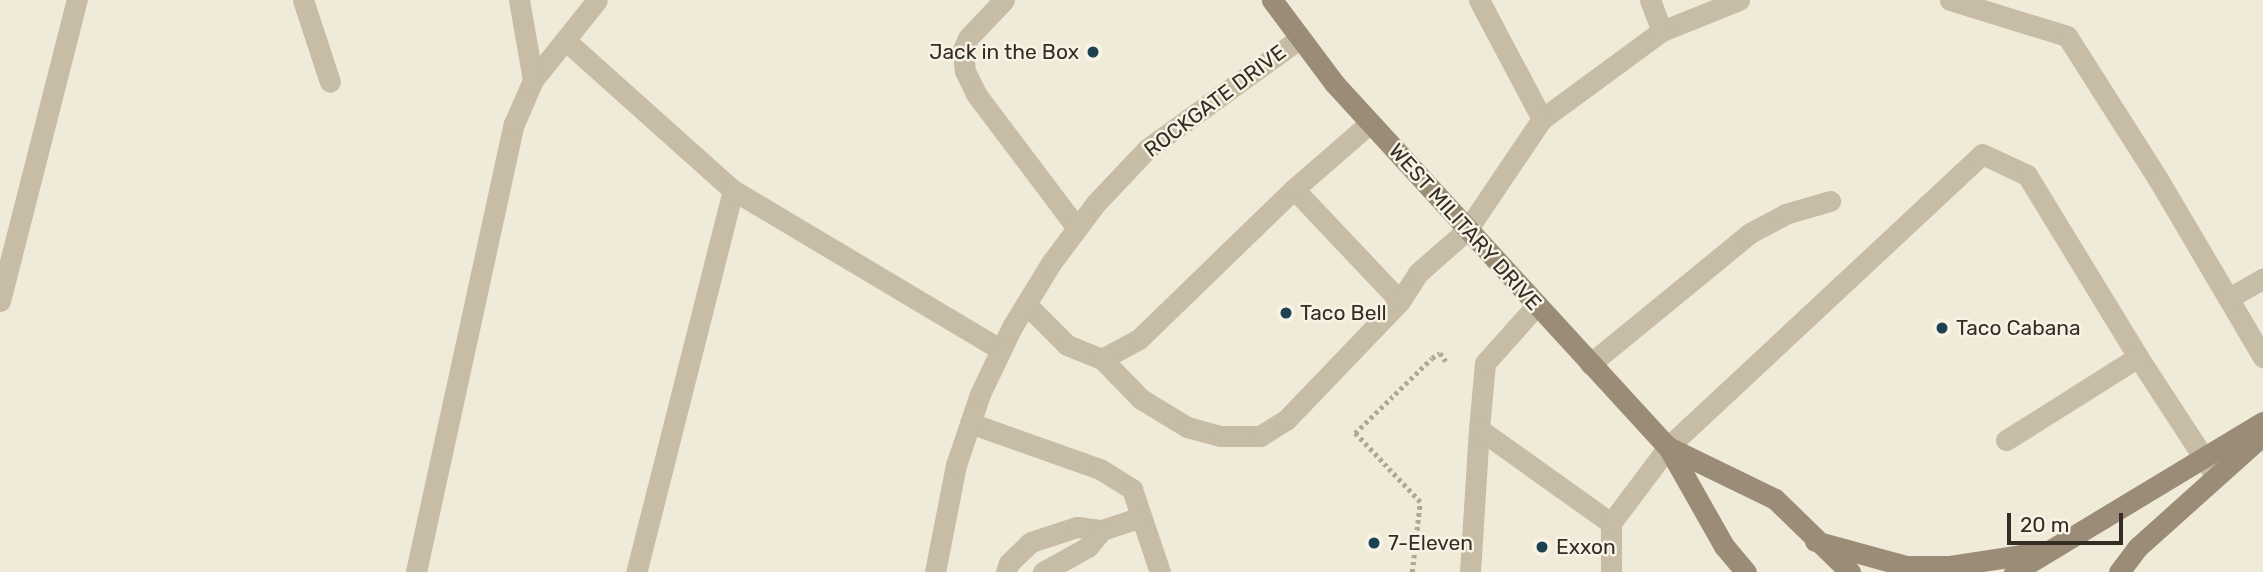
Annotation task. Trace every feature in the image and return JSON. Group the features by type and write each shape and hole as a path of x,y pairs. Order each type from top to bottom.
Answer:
{"main road":[{"name":"WEST MILITARY DRIVE","path":"1272,0 1294,31 1370,123 1668,447 1724,546 1746,572"},
{"path":"2014,572 2263,422"},
{"path":"2119,572 2138,547 2263,435"},
{"name":"WEST MILITARY DRIVE","path":"1668,447 1775,499 1815,541 1850,572"},
{"path":"1815,541 1906,566 1951,566 2049,550"}],"street":[{"path":"0,301 77,0"},
{"path":"303,0 330,82"},
{"path":"519,0 533,80"},
{"path":"416,572 514,124 533,80 597,0"},
{"path":"1004,0 968,38 963,50 965,71 976,94 1077,228"},
{"path":"1285,0 1294,31"},
{"path":"1479,0 1542,119"},
{"path":"1650,0 1662,31"},
{"path":"1026,304 1067,345 1102,359 1141,398 1187,427 1220,436 1260,436 1286,420 1400,301 1418,273 1467,230 1542,119 1662,31 1739,0"},
{"path":"1948,0 2000,12 2067,36 2263,357"},
{"name":"ROCKGATE DRIVE","path":"935,572 953,477 970,424 1001,350 1026,304 1077,228 1147,149 1294,31"},
{"path":"565,40 733,190 1001,350"},
{"path":"1102,359 1139,339 1294,189 1370,123"},
{"path":"1611,572 1611,523 1668,447 1982,154 2027,175 2138,356 2217,477"},
{"path":"1294,189 1400,301"},
{"path":"636,572 733,190"},
{"path":"1590,364 1750,233 1785,214 1830,201"},
{"path":"2229,298 2263,278"},
{"path":"1470,572 1485,363 1536,306"},
{"path":"2006,440 2138,356"},
{"path":"970,424 1100,469 1132,489 1160,572"},
{"path":"1479,429 1611,523"},
{"path":"1006,572 1009,563 1031,542 1077,527 1102,530 1141,517"},
{"path":"1043,572 1087,547 1102,530"}],"path":[{"path":"1412,572 1420,502 1355,433 1432,358 1440,353 1447,360"}],"place":[{"name":"Jack in the Box","path":"1093,52"},
{"name":"Taco Bell","path":"1286,313"},
{"name":"Taco Cabana","path":"1942,328"},
{"name":"7-Eleven","path":"1374,543"},
{"name":"Exxon","path":"1542,547"}]}
